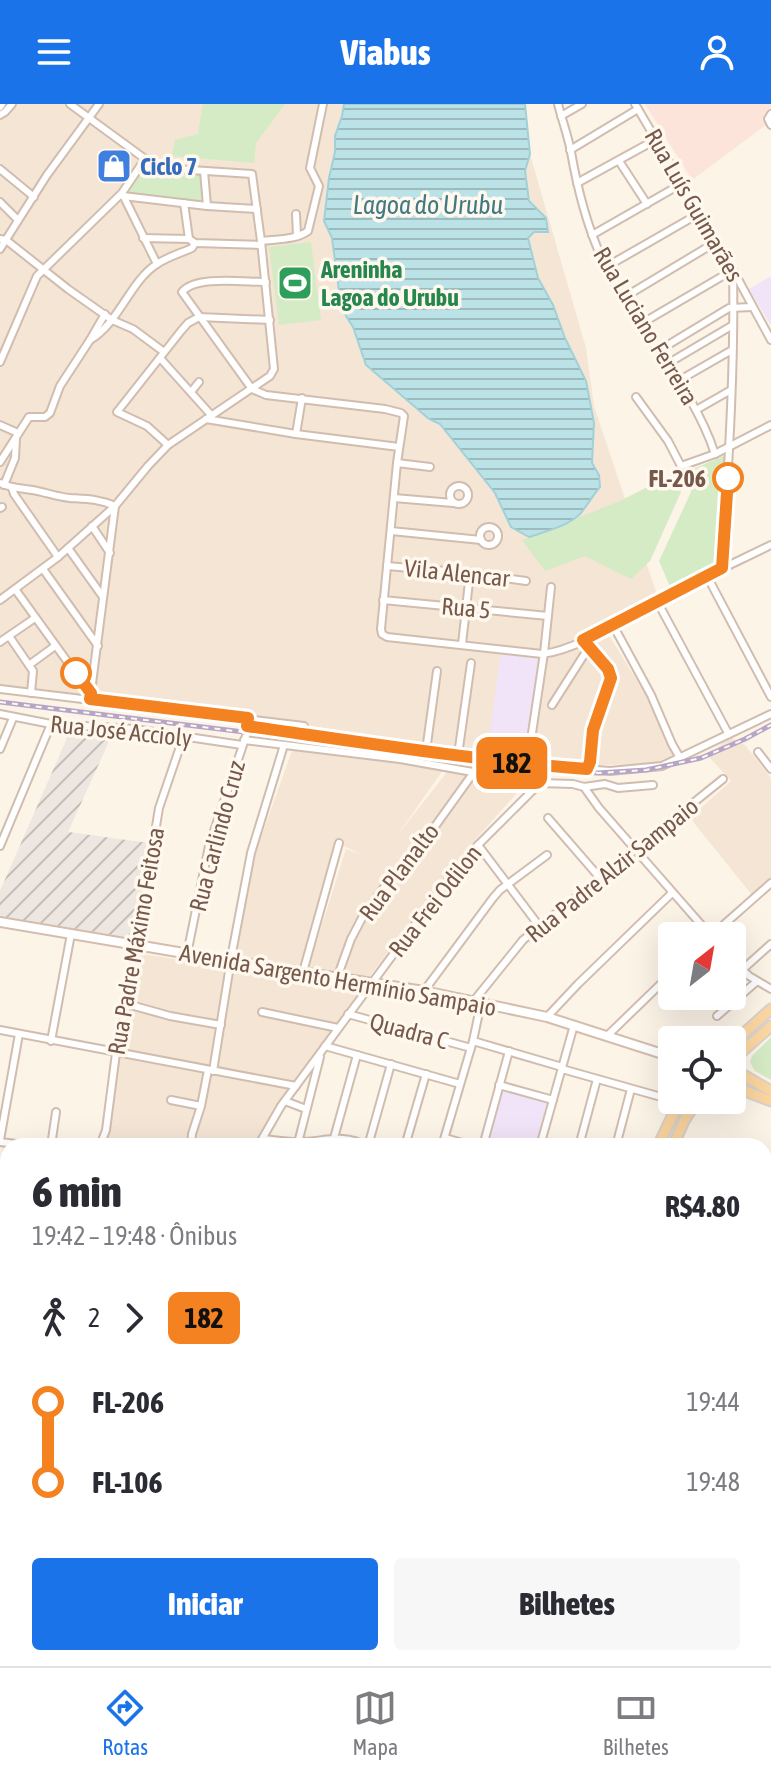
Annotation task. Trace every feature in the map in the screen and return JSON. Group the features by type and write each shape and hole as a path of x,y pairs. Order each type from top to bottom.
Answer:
{"main road":[{"name":"Avenida Sargento Hermínio Sampaio","path":"1,922 424,991 547,1017 658,1052"},
{"path":"746,1031 771,1009"},
{"path":"746,1048 771,1026"},
{"path":"746,1077 771,1091"},
{"path":"746,1081 771,1091"},
{"path":"746,1091 771,1101"},
{"path":"661,1138 671,1114"},
{"path":"677,1138 688,1114"}],"street":[{"path":"0,115 12,104"},
{"path":"0,600 58,557 115,506 168,445 273,373 266,282 252,174 160,167 70,104"},
{"path":"0,249 3,239 99,104"},
{"path":"143,238 261,243 306,234 319,186 310,168 323,104"},
{"name":"Rua Luciano Ferreira","path":"558,104 585,218 606,267 639,325 696,410 715,454"},
{"path":"561,116 582,104"},
{"path":"570,150 636,107"},
{"name":"Rua Luís Guimarães","path":"636,107 683,183 771,340"},
{"path":"577,183 657,139"},
{"path":"0,362 43,268 123,195 145,159"},
{"path":"619,161 647,204"},
{"path":"0,169 34,197"},
{"path":"204,171 207,206"},
{"path":"592,235 683,183"},
{"path":"123,195 257,209"},
{"path":"123,195 157,264"},
{"path":"0,202 18,220"},
{"path":"90,340 103,332 157,264 192,248 184,203"},
{"path":"606,267 700,213"},
{"path":"296,214 297,236"},
{"path":"3,239 112,320 133,329 162,355 209,418 296,434 399,447"},
{"path":"623,298 716,242"},
{"path":"639,325 733,270 729,447 722,568"},
{"path":"266,282 202,282 182,289 252,389 266,395 385,409 404,416 383,600 381,629 387,637 553,653 771,545"},
{"path":"658,351 734,307"},
{"name":"Rua Luís Guimarães","path":"734,307 752,307"},
{"path":"0,462 29,417 45,417 50,413 60,386 105,314"},
{"path":"168,445 147,426 117,412 188,323 199,317 270,320"},
{"path":"667,364 733,325"},
{"path":"678,381 732,350"},
{"path":"191,392 199,382"},
{"path":"696,410 731,390"},
{"path":"636,397 668,441 681,466 715,454 771,425"},
{"path":"296,434 302,398"},
{"path":"0,425 17,435"},
{"path":"17,435 17,451 2,484 60,497 87,498 115,506"},
{"path":"397,463 430,467"},
{"path":"12,488 58,557"},
{"path":"394,498 453,503"},
{"path":"90,696 115,506"},
{"path":"92,526 110,553"},
{"path":"391,531 481,540"},
{"path":"68,548 104,598"},
{"name":"Vila Alencar","path":"387,566 526,581"},
{"path":"43,569 98,646"},
{"path":"462,644 470,573"},
{"path":"707,576 771,697"},
{"path":"529,753 551,587"},
{"path":"15,589 90,696"},
{"name":"Rua 5","path":"383,600 548,616"},
{"path":"657,601 728,733"},
{"path":"31,693 33,671 4,637 35,618"},
{"path":"613,625 651,695 680,758"},
{"path":"583,640 608,669 611,678 593,730 591,767"},
{"path":"29,665 55,646"},
{"path":"552,705 589,647"},
{"path":"458,755 471,663"},
{"path":"426,751 437,671"},
{"name":"Rua José Accioly","path":"0,689 90,696 304,726"},
{"name":"Rua José Accioly","path":"0,714 51,724 134,729 183,738 370,754 531,779 540,783 584,787 605,784 618,788 653,785"},
{"path":"247,726 528,765 591,767 610,771 653,768 771,714"},
{"path":"0,749 13,718"},
{"name":"Rua Carlindo Cruz","path":"187,954 209,846 248,718"},
{"path":"0,846 51,724"},
{"name":"Rua Padre Máximo Feitosa","path":"103,1138 159,808 183,738"},
{"path":"192,1138 221,1025 251,853 284,745"},
{"path":"758,752 771,769"},
{"name":"Rua Planalto","path":"337,978 362,918 382,889 413,857 474,772"},
{"name":"Rua Padre Alzir Sampaio","path":"477,1002 523,940 723,779"},
{"name":"Rua Frei Odilon","path":"262,1138 285,1101 446,883 478,845 540,783"},
{"path":"584,787 698,922"},
{"path":"548,818 600,878"},
{"path":"303,972 339,843"},
{"path":"478,845 540,927"},
{"path":"424,991 493,898 547,855"},
{"path":"727,922 771,883"},
{"path":"547,1017 672,893"},
{"path":"0,932 1,922"},
{"path":"51,1041 71,934"},
{"path":"746,966 771,944"},
{"path":"746,973 771,989"},
{"path":"717,1016 756,982"},
{"path":"607,1036 658,987"},
{"path":"445,1138 472,1045 477,1002"},
{"path":"127,1004 221,1025"},
{"path":"262,1012 338,1028"},
{"name":"Quadra C","path":"348,1014 472,1045 509,1051 658,1096"},
{"path":"542,1138 574,1025"},
{"path":"0,1030 296,1086"},
{"path":"1,1138 19,1034"},
{"path":"325,1046 460,1084"},
{"path":"485,1138 509,1051"},
{"path":"299,1138 321,1053"},
{"path":"334,1138 357,1055"},
{"path":"370,1138 391,1064"},
{"path":"407,1138 426,1074"},
{"path":"581,1138 597,1079"},
{"path":"499,1085 553,1100"},
{"path":"618,1138 631,1089"},
{"path":"171,1100 201,1106"},
{"path":"285,1101 306,1109"},
{"path":"52,1138 56,1112"}],"shaded area":[{"path":"0,104 520,104 521,123 586,348 594,406 657,595 582,636 603,673 588,738 586,764 547,762 285,722 0,686"},
{"path":"645,104 771,104 771,111 762,119 766,125 692,180"},
{"path":"771,276 771,326 749,289"},
{"path":"606,631 648,698 676,756 657,764 596,765 612,671 595,642"},
{"path":"501,651 538,656 539,659 528,753 488,749"},
{"path":"71,729 112,735 68,832 149,843 135,936 129,938 0,916 0,891"},
{"path":"729,736 745,745 771,778 771,878 752,895 690,818 731,781 709,757"},
{"path":"293,748 443,770 396,837 447,772 526,783 474,841 369,977 308,969 346,849 363,855 337,843 302,968 236,957 254,857"},
{"path":"141,954 362,988 261,1138 102,1138"},
{"path":"503,1089 547,1102 537,1138 491,1138"}],"green space":[{"path":"203,104 285,104 256,143 254,163 172,156 175,140 198,134"},
{"path":"144,168 202,174 206,202 127,193"},
{"name":"Areninha Lagoa do Urubu","path":"311,242 321,320 279,325 269,247"},
{"path":"726,455 718,564 671,589 659,561 691,492 686,472"},
{"path":"677,472 681,492 650,561 631,579 585,556 545,571 522,540 620,501"},
{"path":"771,1037 771,1080 755,1071 750,1062"}],"water":[{"name":"Lagoa do Urubu","path":"344,104 525,104 530,154 525,171 529,201 546,218 548,232 534,232 528,238 538,278 586,381 594,423 592,463 599,475 600,487 579,515 568,523 529,537 511,527 495,493 440,424 429,419 366,365 346,316 339,291 332,238 324,221 335,136"}],"railway":[{"path":"0,702 543,769 598,773 646,770 701,758 771,725"}],"bus line":[{"name":"182","path":"76,673 91,693 90,699 248,718 247,726 370,744 528,765 587,769 593,730 611,678 608,669 583,640 722,568 728,478"}],"place":[{"name":"Ciclo 7","path":"114,166"},
{"name":"Areninha Lagoa do Urubu","path":"295,283"},
{"name":"FL-206","path":"728,478"}]}
